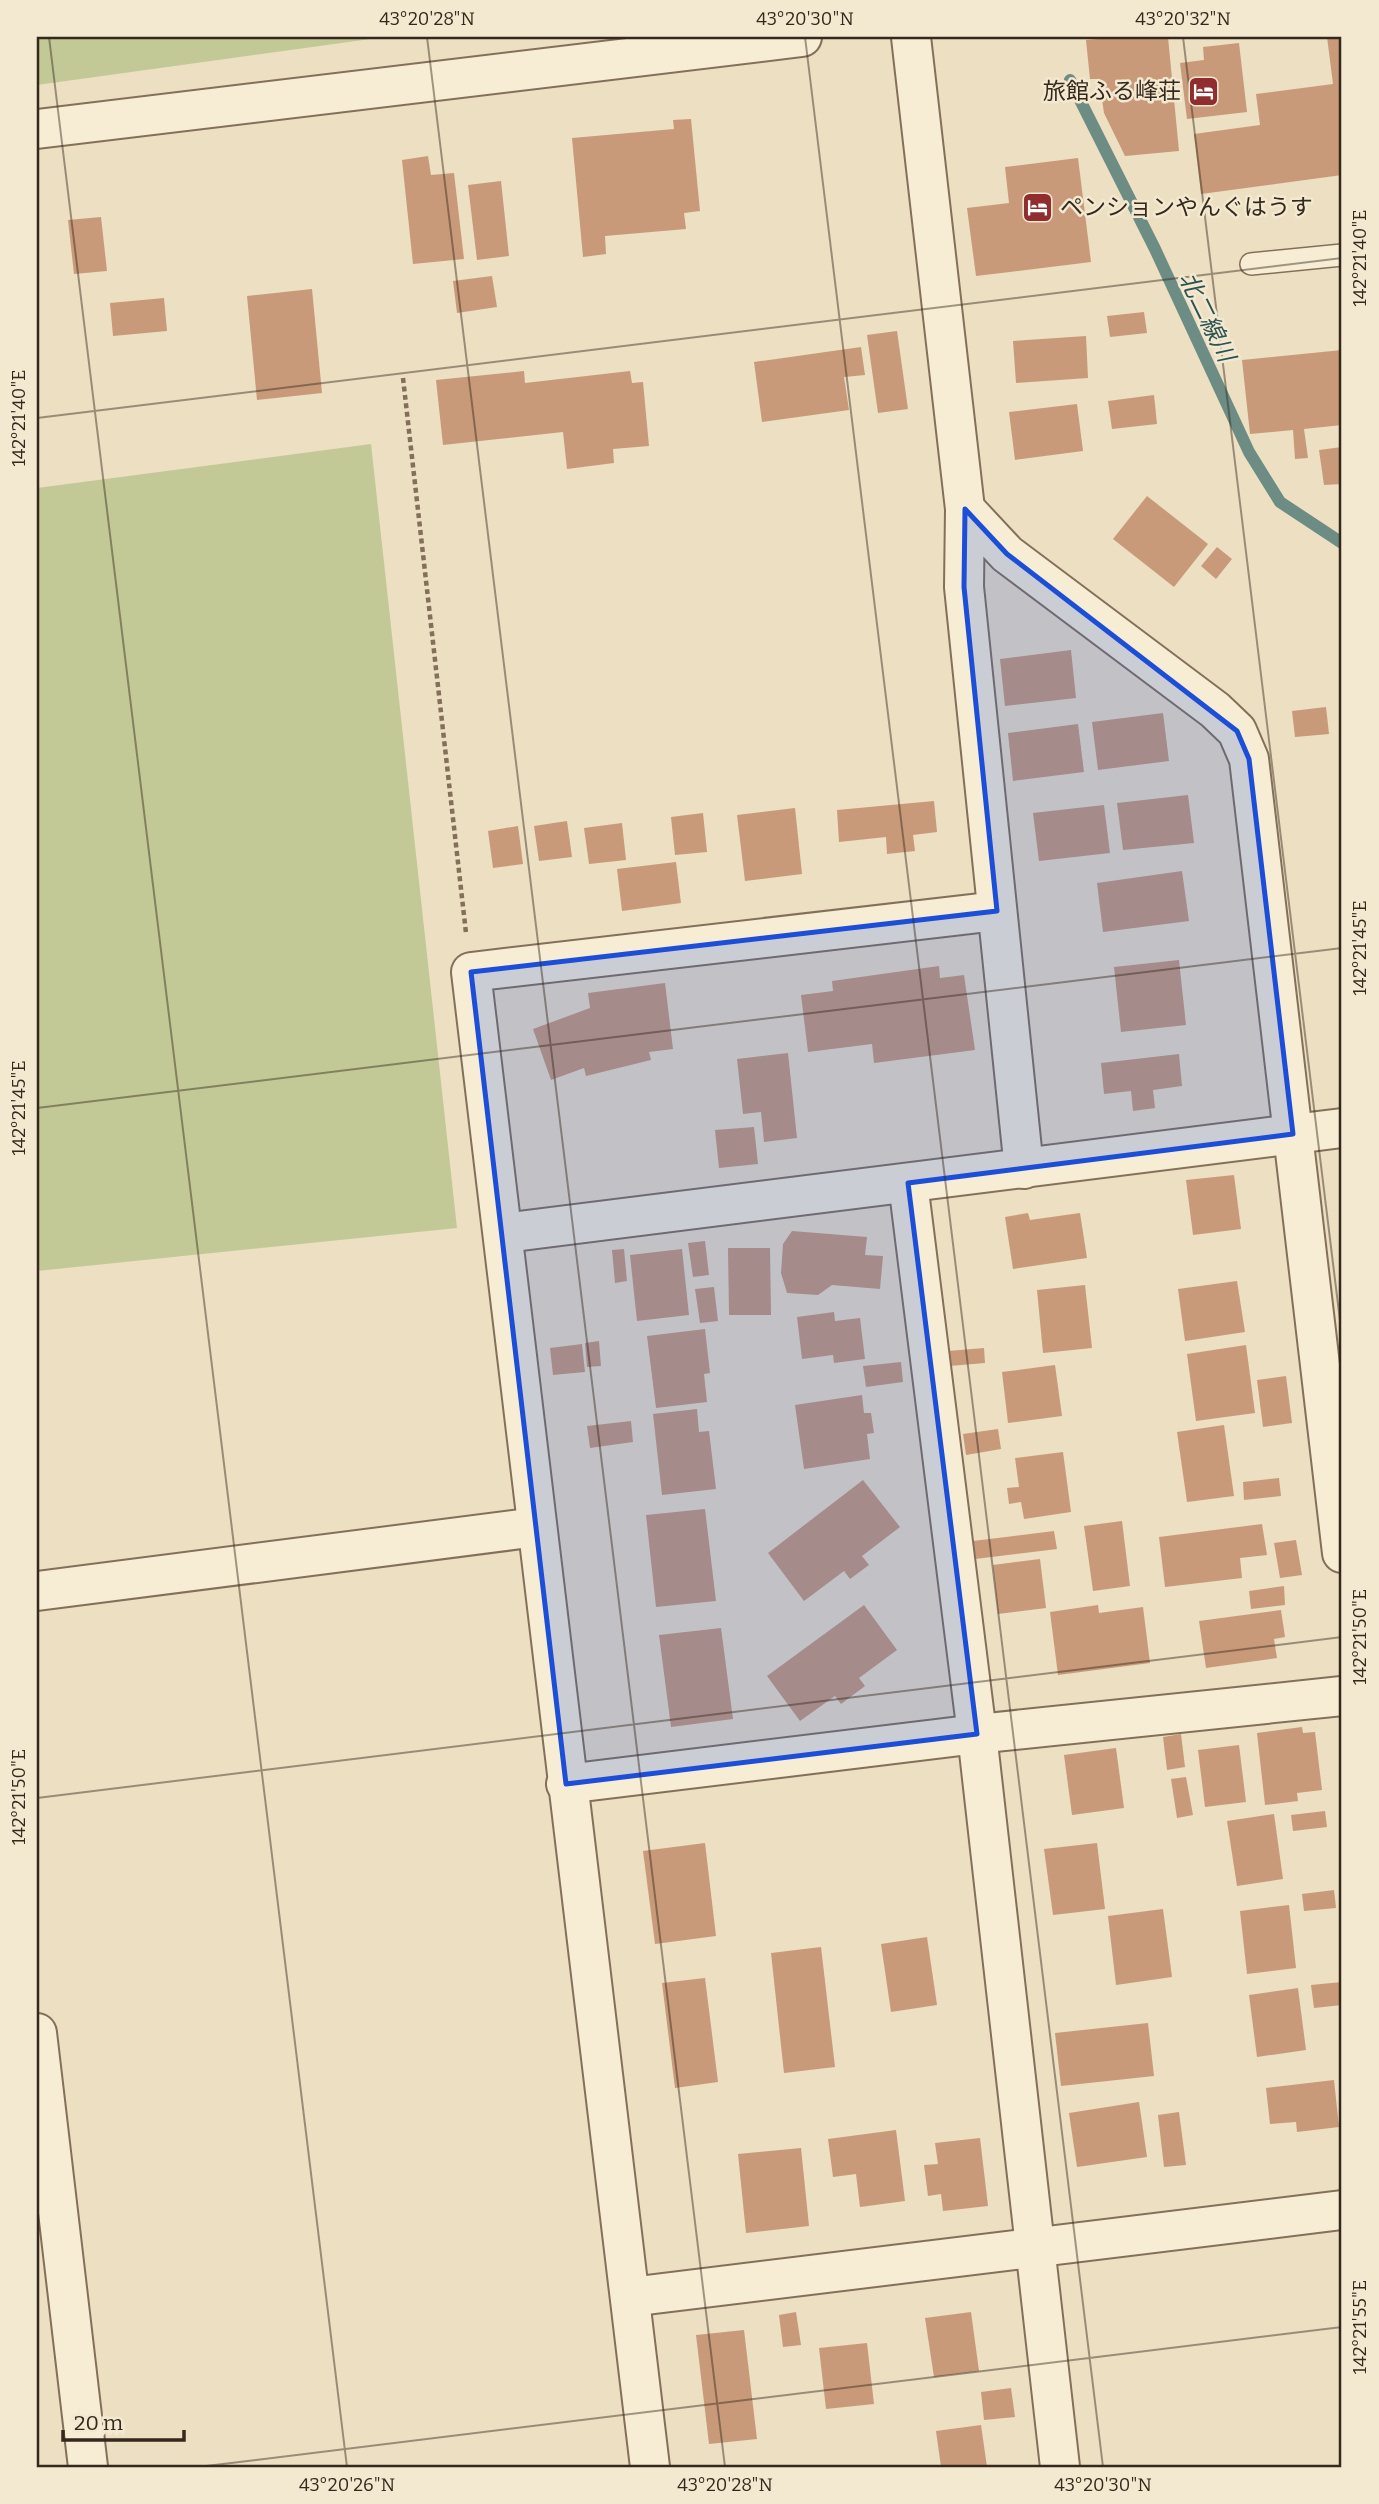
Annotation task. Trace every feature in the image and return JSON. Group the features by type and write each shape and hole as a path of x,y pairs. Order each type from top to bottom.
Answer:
{"street":[{"path":"37,129 802,37"},
{"path":"911,37 965,509 964,587 1024,1170"},
{"path":"965,509 1007,554 1215,710 1237,731 1249,759 1342,1553"},
{"path":"650,2467 566,1784 504,1233 471,972 997,911"},
{"path":"504,1233 1024,1170 1342,1128"},
{"path":"908,1183 977,1734 1060,2467"},
{"path":"37,1591 537,1527"},
{"path":"566,1784 977,1734 1342,1696"},
{"path":"37,2033 88,2467"},
{"path":"630,2297 1342,2210"}],"lane":[{"path":"1251,264 1342,255"}],"path":[{"path":"403,378 471,972"}],"highlighted area":[{"path":"965,509 1007,554 1237,731 1249,759 1293,1134 908,1183 977,1734 566,1784 471,972 997,911 964,587"}],"green space":[{"path":"37,37 385,37 37,85"},
{"path":"371,444 457,1228 37,1271 37,488"}],"building":[{"path":"1168,37 1179,151 1125,156 1104,113 1099,79 1090,79 1086,40"},
{"path":"1327,37 1342,37 1342,175 1201,194 1194,134 1260,125 1256,94 1333,84"},
{"path":"1239,43 1247,112 1187,119 1180,63 1204,60 1203,47"},
{"path":"691,119 700,211 684,213 686,229 605,236 606,254 583,257 572,138 674,129 673,120"},
{"path":"428,156 431,175 454,173 464,259 413,264 402,160"},
{"path":"1078,158 1091,262 976,276 967,208 1009,203 1005,167"},
{"path":"501,181 509,256 477,260 468,185"},
{"path":"101,217 107,271 74,274 68,220"},
{"path":"492,276 497,307 457,313 453,281"},
{"path":"312,289 322,393 257,400 247,296"},
{"path":"164,298 167,331 113,336 110,303"},
{"path":"1144,312 1147,333 1110,337 1107,316"},
{"path":"897,331 908,409 878,413 867,335"},
{"path":"1086,336 1088,378 1016,383 1013,341"},
{"path":"861,347 865,375 844,377 849,410 762,422 754,362"},
{"path":"1342,350 1342,425 1304,429 1308,458 1295,459 1293,430 1250,434 1242,360"},
{"path":"524,371 525,383 630,371 632,383 643,382 649,446 613,449 614,463 567,469 563,432 443,445 436,380"},
{"path":"1154,395 1157,424 1112,429 1108,401"},
{"path":"1077,404 1083,451 1015,460 1009,412"},
{"path":"1342,447 1342,484 1324,485 1319,450"},
{"path":"1147,496 1208,544 1174,587 1113,539"},
{"path":"1217,547 1232,559 1216,579 1201,566"},
{"path":"1071,650 1076,698 1005,706 1000,659"},
{"path":"1326,707 1329,734 1295,737 1292,711"},
{"path":"1163,713 1169,761 1098,770 1092,722"},
{"path":"1078,724 1084,772 1013,781 1008,733"},
{"path":"1188,795 1194,843 1123,850 1117,803"},
{"path":"934,801 937,832 913,835 915,851 887,854 886,837 839,842 837,810"},
{"path":"1104,805 1110,853 1039,861 1033,813"},
{"path":"795,808 802,874 745,881 737,815"},
{"path":"703,813 707,852 675,855 671,817"},
{"path":"567,821 572,857 539,861 534,826"},
{"path":"622,823 626,860 589,864 584,828"},
{"path":"518,826 523,864 493,868 488,831"},
{"path":"676,862 681,903 622,911 617,869"},
{"path":"1182,871 1189,921 1103,932 1097,883"},
{"path":"1179,960 1186,1025 1121,1032 1114,967"},
{"path":"939,966 940,978 964,975 975,1050 874,1063 872,1044 808,1052 801,995 833,991 832,981"},
{"path":"665,983 673,1049 649,1052 651,1060 586,1076 584,1068 551,1080 533,1029 590,1008 588,993"},
{"path":"788,1053 797,1138 764,1142 761,1112 743,1114 737,1059"},
{"path":"1179,1054 1182,1086 1153,1090 1155,1108 1133,1111 1131,1091 1104,1094 1101,1063"},
{"path":"754,1127 758,1164 719,1168 715,1130"},
{"path":"1234,1175 1241,1229 1193,1235 1186,1180"},
{"path":"1028,1213 1030,1220 1080,1213 1087,1258 1013,1269 1005,1217"},
{"path":"792,1231 867,1237 865,1255 883,1256 880,1289 832,1285 818,1295 787,1293 781,1273 783,1244"},
{"path":"705,1241 709,1275 693,1277 688,1243"},
{"path":"728,1248 770,1248 771,1315 729,1315"},
{"path":"624,1249 627,1281 615,1283 612,1250"},
{"path":"682,1249 689,1315 637,1321 630,1255"},
{"path":"1237,1281 1245,1332 1185,1341 1178,1289"},
{"path":"1085,1285 1092,1348 1043,1353 1037,1290"},
{"path":"714,1287 718,1321 700,1323 695,1289"},
{"path":"834,1312 835,1321 860,1318 865,1359 834,1363 833,1355 802,1359 797,1317"},
{"path":"705,1329 710,1373 704,1374 707,1402 656,1408 647,1336"},
{"path":"599,1341 601,1366 587,1367 585,1343"},
{"path":"582,1344 585,1372 553,1375 550,1348"},
{"path":"1246,1345 1255,1413 1196,1421 1187,1354"},
{"path":"984,1348 985,1363 949,1366 948,1351"},
{"path":"901,1362 903,1382 866,1387 863,1366"},
{"path":"1055,1365 1062,1416 1008,1423 1002,1372"},
{"path":"1286,1376 1292,1423 1263,1427 1257,1380"},
{"path":"862,1395 864,1413 871,1413 874,1433 867,1434 870,1459 804,1469 795,1405"},
{"path":"697,1409 699,1432 709,1431 716,1489 662,1495 653,1414"},
{"path":"631,1421 633,1442 590,1448 587,1426"},
{"path":"1224,1425 1234,1496 1187,1502 1177,1432"},
{"path":"998,1429 1001,1449 966,1455 963,1434"},
{"path":"1063,1452 1071,1512 1024,1519 1021,1502 1009,1504 1007,1488 1019,1487 1015,1458"},
{"path":"1279,1478 1281,1496 1244,1500 1243,1482"},
{"path":"863,1480 900,1527 862,1556 869,1565 850,1579 844,1571 804,1601 768,1553"},
{"path":"705,1509 716,1601 656,1607 646,1515"},
{"path":"1122,1521 1130,1586 1093,1591 1084,1526"},
{"path":"1262,1524 1267,1555 1240,1558 1242,1578 1165,1587 1159,1537"},
{"path":"1054,1531 1057,1549 975,1559 973,1541"},
{"path":"1296,1540 1302,1575 1280,1578 1274,1543"},
{"path":"1040,1559 1046,1608 998,1614 993,1565"},
{"path":"1284,1586 1285,1605 1251,1609 1249,1591"},
{"path":"864,1605 897,1650 859,1678 865,1686 841,1704 835,1696 800,1721 767,1676"},
{"path":"1098,1605 1099,1613 1143,1607 1150,1663 1058,1675 1050,1612"},
{"path":"1281,1610 1285,1637 1274,1639 1277,1658 1206,1668 1199,1621"},
{"path":"721,1628 733,1719 671,1727 659,1635"},
{"path":"1302,1727 1303,1733 1315,1732 1322,1790 1297,1793 1298,1801 1265,1805 1257,1733"},
{"path":"1181,1734 1185,1767 1167,1770 1163,1737"},
{"path":"1239,1745 1246,1802 1205,1807 1198,1750"},
{"path":"1116,1748 1124,1808 1072,1815 1064,1755"},
{"path":"1186,1777 1193,1815 1177,1818 1171,1779"},
{"path":"1325,1811 1327,1827 1293,1831 1291,1815"},
{"path":"1274,1814 1283,1879 1237,1886 1227,1821"},
{"path":"705,1843 716,1936 655,1944 643,1851"},
{"path":"1097,1843 1105,1909 1053,1915 1044,1849"},
{"path":"1334,1890 1336,1908 1304,1911 1302,1894"},
{"path":"1289,1905 1296,1968 1247,1974 1240,1911"},
{"path":"1163,1909 1172,1977 1116,1985 1108,1916"},
{"path":"927,1937 937,2005 891,2012 881,1944"},
{"path":"821,1947 835,2067 784,2073 771,1953"},
{"path":"705,1978 718,2082 675,2088 662,1983"},
{"path":"1342,1982 1342,2005 1314,2008 1311,1985"},
{"path":"1298,1988 1306,2050 1257,2057 1249,1995"},
{"path":"1148,2023 1154,2076 1061,2086 1055,2033"},
{"path":"1334,2080 1339,2127 1297,2132 1296,2122 1270,2124 1266,2088"},
{"path":"1139,2102 1147,2157 1077,2167 1069,2113"},
{"path":"1179,2112 1186,2165 1164,2167 1158,2115"},
{"path":"896,2130 905,2201 860,2207 856,2174 833,2177 828,2139"},
{"path":"980,2138 988,2206 943,2211 941,2194 928,2196 924,2165 938,2164 935,2143"},
{"path":"801,2148 809,2226 746,2233 738,2154"},
{"path":"796,2312 801,2345 783,2347 779,2315"},
{"path":"971,2312 979,2371 934,2377 925,2318"},
{"path":"744,2330 757,2439 709,2444 696,2335"},
{"path":"867,2343 874,2404 826,2409 819,2348"},
{"path":"1011,2388 1015,2417 984,2420 981,2392"},
{"path":"981,2425 987,2467 941,2467 936,2431"}],"waterway":[{"name":"北二線川","path":"1070,80 1155,249 1249,452 1280,502 1342,543"}],"place":[{"name":"旅館ふる峰荘","path":"1204,91"},
{"name":"ペンションやんぐはうす","path":"1037,207"}]}
